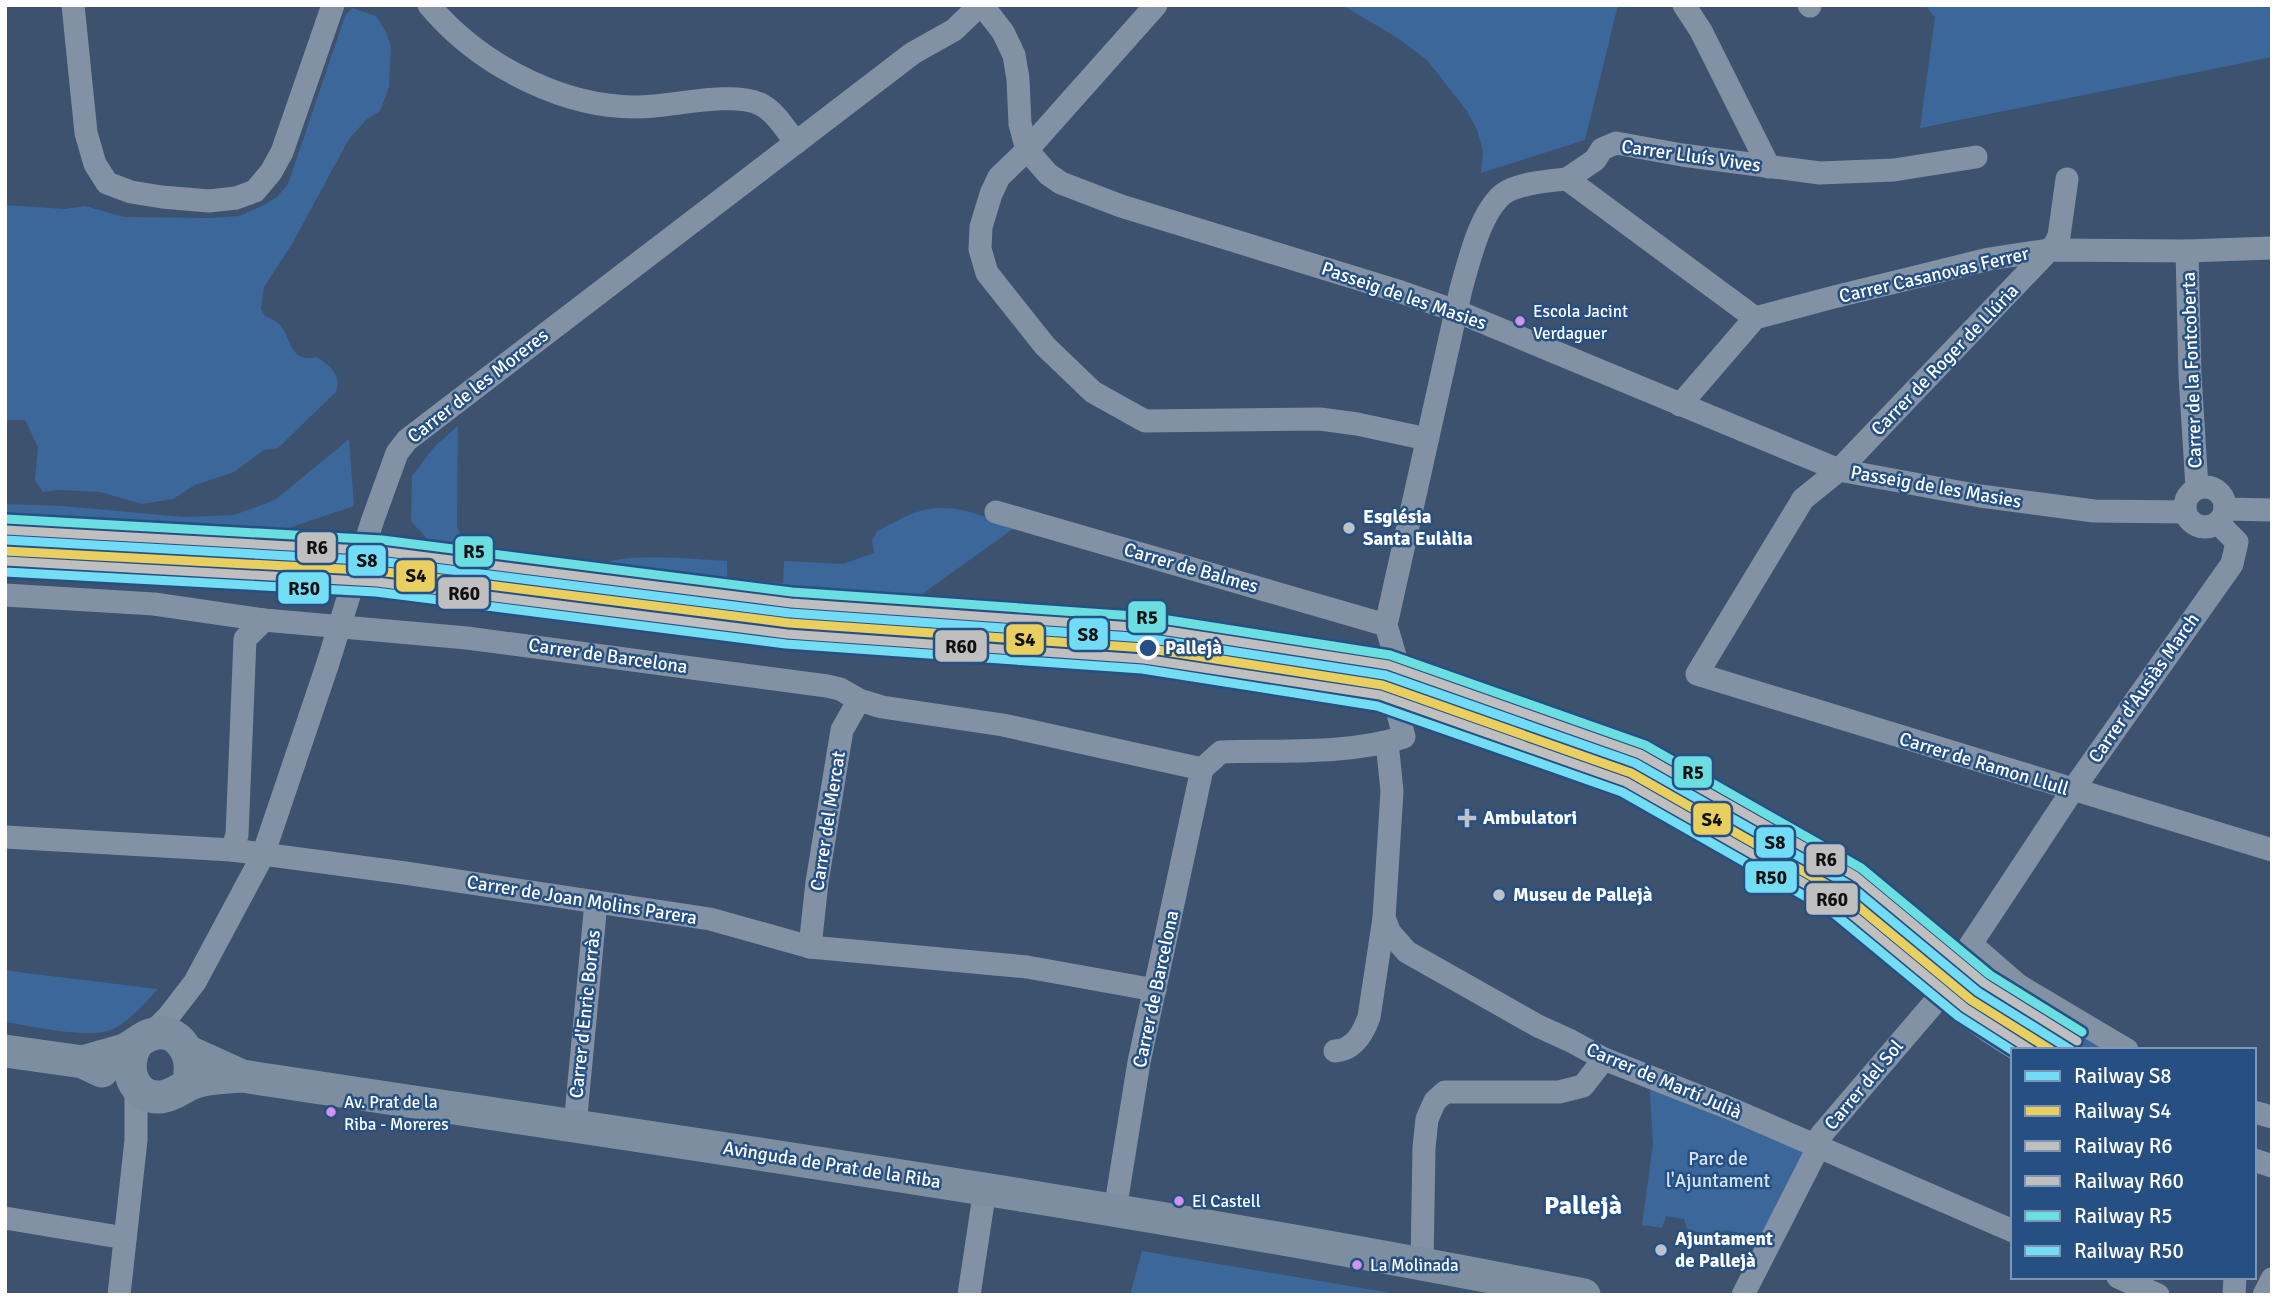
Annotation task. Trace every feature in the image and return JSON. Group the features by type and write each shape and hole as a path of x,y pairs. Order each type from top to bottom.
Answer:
{"main road":[{"path":"83,1062 143,1040 167,1035 242,1076"},
{"path":"143,1040 129,1059 154,1088"},
{"path":"154,1088 190,1072 185,1047"},
{"path":"5,1051 83,1062 154,1088 242,1076"},
{"name":"Avinguda de Prat de la Riba","path":"242,1076 1115,1210 1422,1263 1584,1295"}],"street":[{"path":"73,5 86,133 95,164 107,183 131,192 209,201 236,198 255,191 271,172 282,152 333,5"},
{"path":"429,5 459,37 482,56 537,85 593,103 635,108 735,99 761,104 796,143"},
{"path":"981,5 1003,32 1014,55 1020,124 1027,150"},
{"name":"Carrer de les Moreres","path":"143,1040 168,1017 195,982 263,855 372,522 394,460 407,440 913,53 954,30 981,5"},
{"path":"1156,5 1027,150 999,177 990,194 981,227 980,249 988,273 1045,346 1093,392 1145,421 1320,419 1427,439"},
{"path":"1684,5 1701,31 1769,167"},
{"name":"Carrer Lluís Vives","path":"1567,179 1595,160 1602,149 1616,143 1820,173 1894,170 1976,157"},
{"name":"Passeig de les Masies","path":"1027,150 1048,174 1079,191 1401,292 1456,312 1839,470 1980,496 2094,511 2185,512"},
{"path":"1202,769 1221,752 1336,748 1387,742 1404,737 1390,681 1396,659 1386,625 1456,312 1475,243 1491,208 1504,193 1537,182 1567,179 1755,318 1680,405"},
{"path":"2049,250 2059,236 2067,179"},
{"name":"Carrer Casanovas Ferrer","path":"1755,318 1989,259 2049,250 2187,251 2272,248"},
{"name":"Carrer de Roger de Llúria","path":"1697,674 1803,499 1839,470 2049,250"},
{"name":"Carrer de la Fontcoberta","path":"2187,251 2190,375 2197,488"},
{"path":"2221,516 2222,496 2217,491 2197,488 2188,495 2185,512 2192,524 2198,527 2205,528 2221,516 2272,510"},
{"name":"Carrer de Balmes","path":"996,512 1386,625"},
{"name":"Carrer d'Ausiàs March","path":"1940,996 2072,790 2232,564 2237,542 2221,516"},
{"name":"Carrer de Barcelona","path":"5,595 154,604 264,620 467,638 827,685 882,707 1003,726 1202,769 1139,1062 1115,1210"},
{"path":"232,850 237,835 245,639 264,620"},
{"name":"Carrer de Ramon Llull","path":"1697,674 2272,850"},
{"name":"Carrer del Mercat","path":"810,947 817,882 842,730 859,700"},
{"path":"1335,1051 1343,1051 1352,1046 1364,1032 1369,1017 1384,918 1392,790 1387,742"},
{"name":"Carrer de Joan Molins Parera","path":"5,837 232,850 710,919 810,947 1027,967 1155,990"},
{"name":"Carrer d'Enric Borràs","path":"575,1126 596,902"},
{"name":"Carrer de Martí Julià","path":"1384,918 1391,933 1407,952 1538,1026 1604,1059 1729,1108 2011,1230"},
{"path":"1972,945 2018,985 2124,1048"},
{"name":"Carrer de les Moreres","path":"185,1047 182,1026 195,982"},
{"path":"1940,996 2015,1048"},
{"name":"Carrer del Sol","path":"1744,1295 1821,1135 1940,996"},
{"path":"1422,1263 1424,1148 1427,1119 1435,1101 1445,1092 1559,1092 1583,1086 1604,1059"},
{"path":"119,1295 136,1140 154,1088"},
{"path":"969,1295 985,1189"},
{"path":"5,1218 125,1238"},
{"path":"2122,1279 2158,1295"},
{"path":"2264,1295 2272,1279"}],"green space":[{"path":"1342,5 1618,5 1585,140 1481,173 1483,151 1477,130 1467,111 1427,60 1396,37"},
{"path":"1925,5 2272,5 2272,57 1920,128 1935,17"},
{"path":"352,8 376,16 386,32 391,47 389,87 380,111 366,120 349,139 292,244 264,287 261,309 265,316 280,325 296,353 308,358 317,357 330,367 336,375 336,392 278,448 264,450 234,472 195,485 173,499 142,504 100,492 43,492 35,480 38,447 25,420 5,420 5,205 65,209 85,206 124,217 209,218 239,216 262,206 277,197 288,184 345,16"},
{"path":"458,426 457,526 463,542 504,558 548,569 577,569 630,558 679,558 727,561 727,578 783,583 784,561 843,564 874,553 872,541 877,531 912,514 930,509 966,511 1013,529 890,617 725,603 490,576 465,568 446,556 411,521 412,476 435,446"},
{"path":"349,439 354,506 194,560 134,553 5,546 5,504 62,506 184,517 234,515 275,500"},
{"path":"1972,945 2124,1048 2015,1048 1940,996"},
{"path":"5,970 158,989 131,1017 113,1029 90,1033 60,1031 5,1022"},
{"name":"Parc de l'Ajuntament","path":"1649,1077 1819,1146 1770,1242 1727,1230 1708,1235 1687,1229 1684,1219 1666,1216 1662,1228 1642,1225 1653,1144"},
{"path":"1142,1251 1403,1295 1130,1295"}],"rail line":[{"name":"R5","path":"6,519 382,540 792,592 1149,617 1390,655 1645,745 1861,868 1990,975 2082,1032"},
{"name":"R6","path":"6,530 380,551 791,603 1148,628 1388,665 1640,754 1855,876 1984,983 2077,1041"},
{"name":"S8","path":"5,540 379,561 790,613 1146,638 1385,675 1635,763 1849,885 1978,992 2068,1048"},
{"name":"S4","path":"5,551 378,571 789,623 1145,648 1382,685 1631,773 1843,894 1971,1000 2048,1048"},
{"name":"R60","path":"5,561 377,582 787,634 1144,659 1380,695 1626,782 1837,902 1965,1008 2028,1048"},
{"name":"R50","path":"5,572 376,592 786,644 1142,669 1377,706 1622,792 1831,911 1958,1016 2011,1050"}],"place":[{"name":"Escola Jacint Verdaguer","path":"1520,321"},
{"name":"Església Santa Eulàlia","path":"1349,528"},
{"name":"Pallejà","path":"1148,648"},
{"name":"Ambulatori","path":"1467,818"},
{"name":"Museu de Pallejà","path":"1499,895"},
{"name":"Av. Prat de la Riba - Moreres","path":"331,1112"},
{"name":"El Castell","path":"1179,1201"},
{"name":"Ajuntament de Pallejà","path":"1661,1250"},
{"name":"La Molinada","path":"1357,1265"}],"district":[{"name":"Pallejà","path":"1583,1206"}]}
